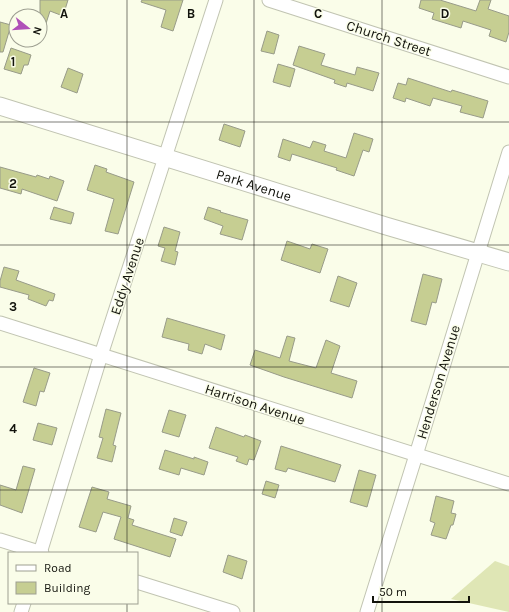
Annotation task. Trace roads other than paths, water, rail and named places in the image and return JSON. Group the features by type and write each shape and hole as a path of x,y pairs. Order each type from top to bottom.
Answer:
{"street":[{"name":"Eddy Avenue","path":"41,552 101,355 216,0"},
{"name":"Church Street","path":"269,0 509,77"},
{"name":"Park Avenue","path":"0,106 164,158 509,262"},
{"name":"Henderson Avenue","path":"367,612 509,152"},
{"name":"Harrison Avenue","path":"0,324 509,484"},
{"path":"0,540 38,552"},
{"path":"138,582 233,612"}]}
